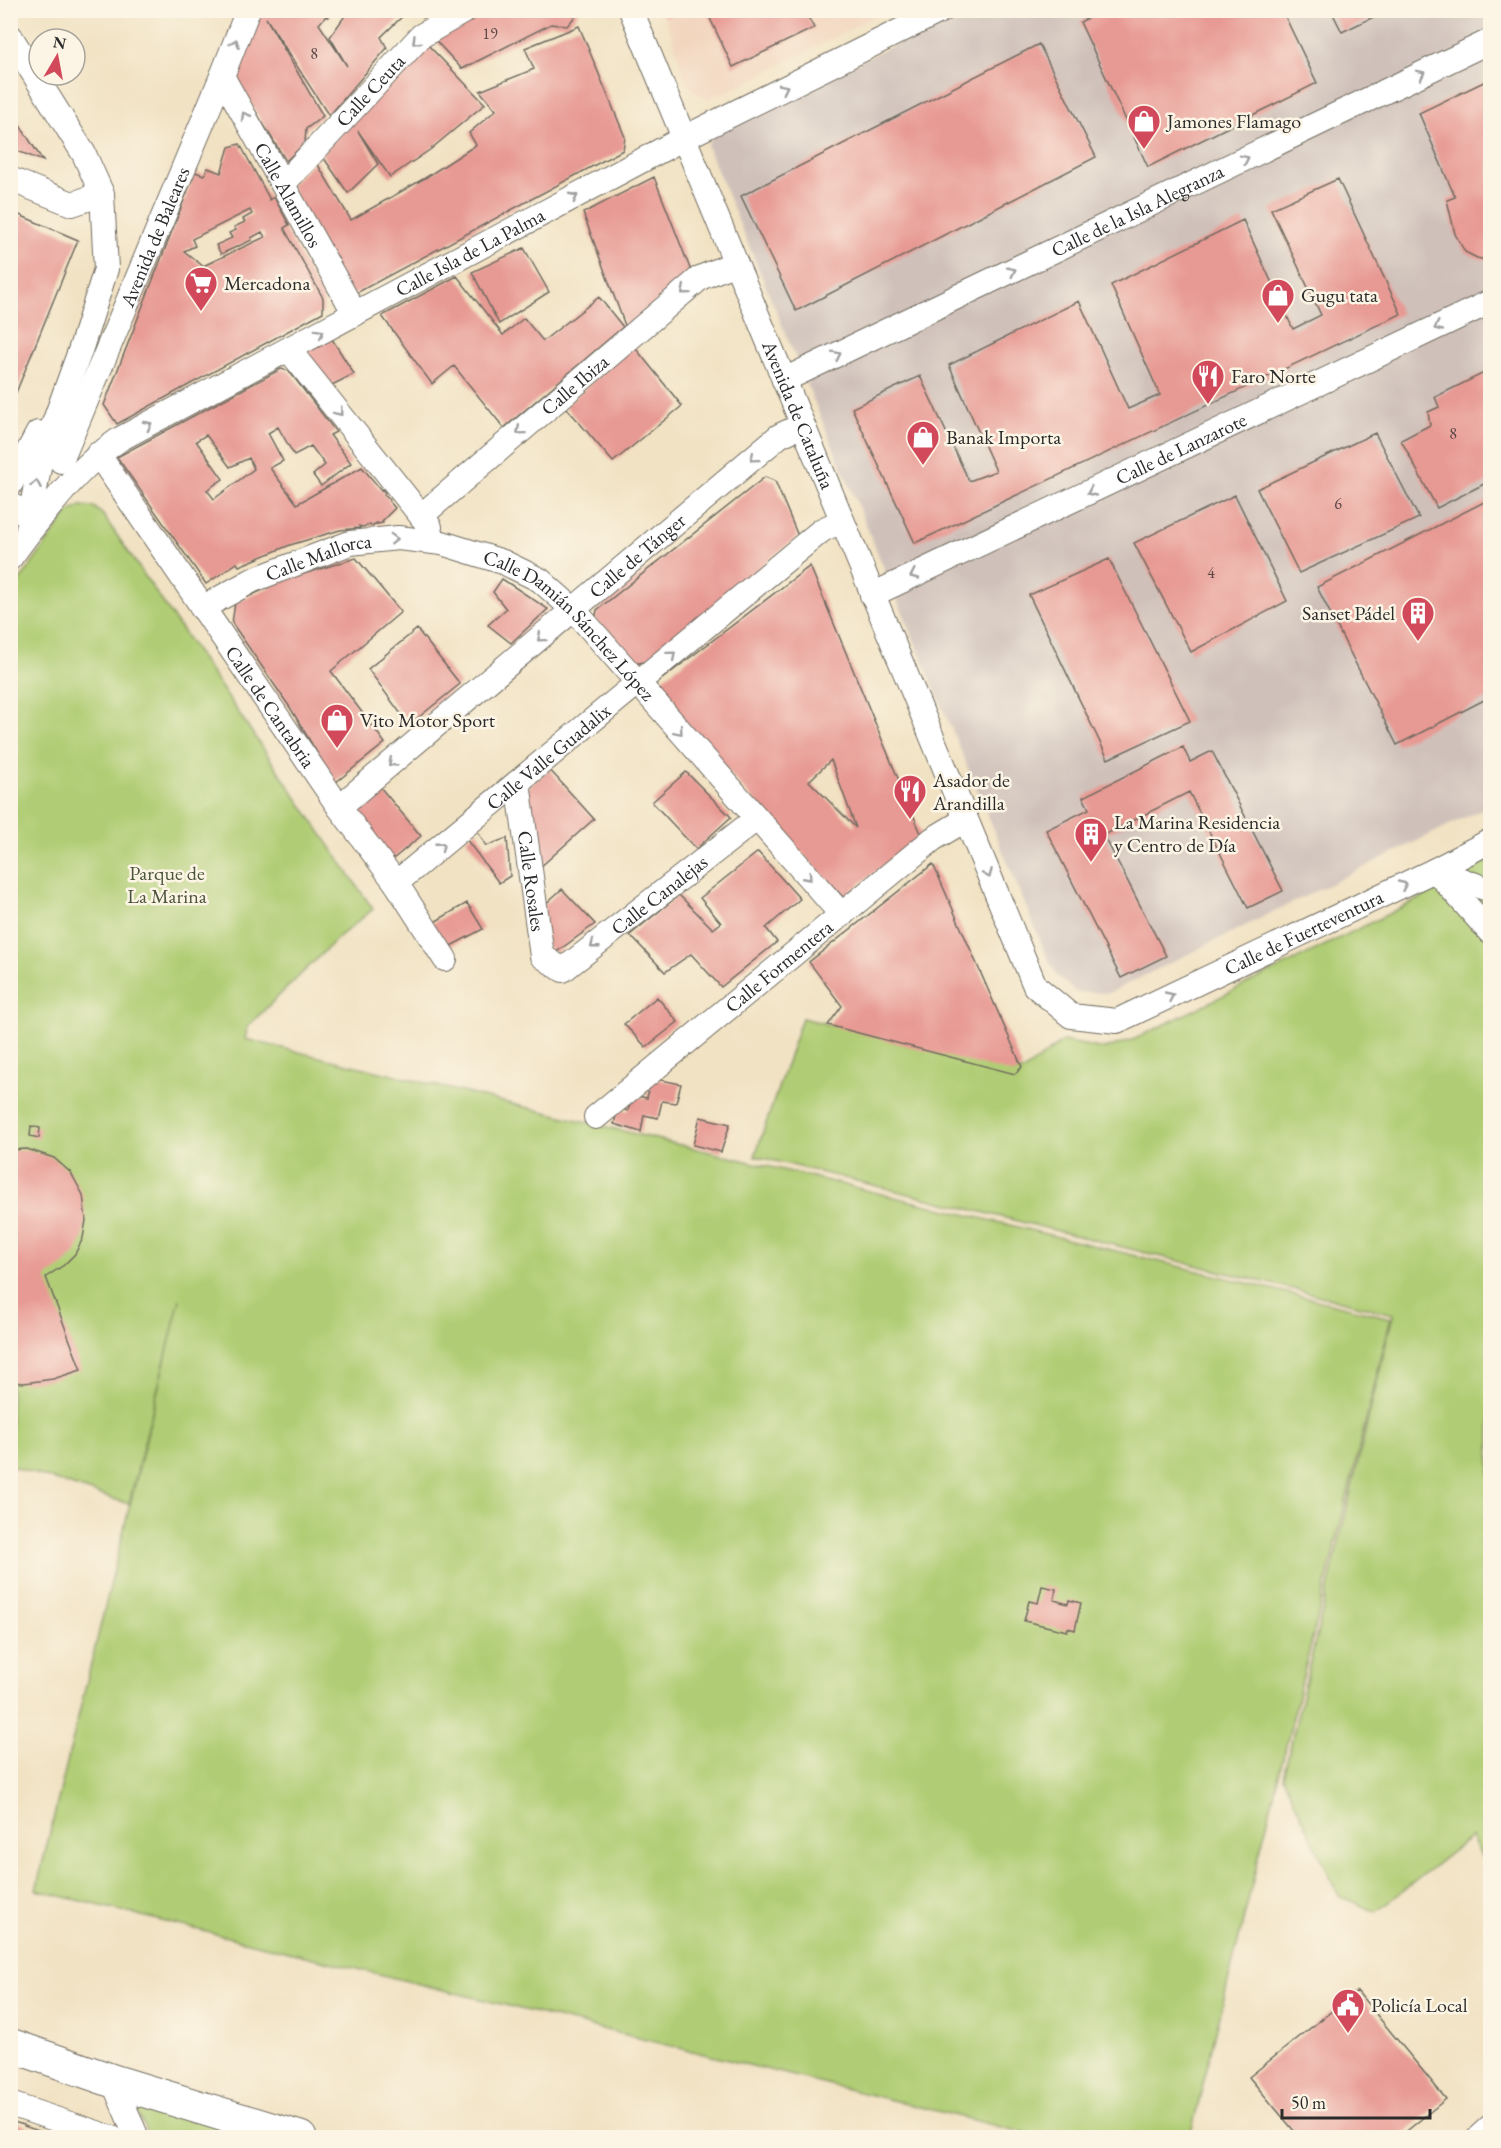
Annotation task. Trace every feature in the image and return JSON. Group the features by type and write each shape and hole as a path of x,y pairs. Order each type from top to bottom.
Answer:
{"main road":[{"path":"10,2045 113,2081 285,2136"}],"street":[{"name":"Avenida de Baleares","path":"61,461 248,10"},
{"name":"Calle Ceuta","path":"283,184 421,36 466,10"},
{"name":"Avenida de Cataluña","path":"631,10 1035,986 1071,1016 1117,1021"},
{"name":"Calle Isla de La Palma","path":"19,543 75,475 98,454 120,439 684,138 942,10"},
{"path":"10,36 84,154 102,194 106,268 81,348 40,462 19,543"},
{"name":"Calle de la Isla Alegranza","path":"784,380 1491,41"},
{"name":"Calle Alamillos","path":"222,76 356,314"},
{"path":"10,179 72,204 102,194"},
{"name":"Calle Ibiza","path":"421,516 700,278 735,263"},
{"name":"Calle de Lanzarote","path":"872,595 1491,302"},
{"path":"10,485 81,348"},
{"path":"289,350 442,543"},
{"name":"Calle de Tánger","path":"339,807 779,436 802,425"},
{"name":"Calle de Cantabria","path":"98,454 339,807 396,883 445,959"},
{"path":"10,505 22,510 19,543"},
{"name":"Calle Valle Guadalix","path":"396,883 822,530 842,521"},
{"name":"Calle Mallorca","path":"202,608 253,580 350,543 398,538 442,543"},
{"name":"Calle Damián Sánchez López","path":"442,543 503,562 540,580 574,610 842,915"},
{"name":"Calle Rosales","path":"518,783 543,956 563,970"},
{"name":"Calle Canalejas","path":"563,970 756,819"},
{"name":"Calle Formentera","path":"596,1117 933,839 965,820"},
{"name":"Calle de Fuerteventura","path":"1117,1021 1491,842"},
{"path":"1435,870 1491,890"},
{"path":"1435,870 1488,925"},
{"path":"113,2081 137,2138"},
{"path":"10,2104 112,2138"},
{"path":"1478,2138 1491,2127"}],"shaded area":[{"path":"662,11 885,11 737,87 707,99 687,85"},
{"path":"965,11 1490,11 1490,805 1109,993 1076,992 1057,976 1048,959 707,146 717,130"}],"green space":[{"name":"Parque de La Marina","path":"81,506 94,507 103,515 373,909 340,936 248,1026 245,1039 1391,1318 1190,2137 1042,2137 36,1890 180,1299 129,1504 11,1466 11,593 69,512"},
{"path":"1490,859 1490,1872 1471,1837 1376,1912 1339,1896 1283,1777 1393,1314 755,1156 802,1018 1022,1072 1063,1041 1104,1049 1135,1039 1439,889"},
{"path":"130,2097 252,2137 155,2138 148,2135"}],"building":[{"path":"257,10 320,10 326,16 319,24 347,66 330,37 349,10 409,10 381,37 387,48 329,116 266,18 323,116 306,129 305,143 286,161 230,70"},
{"path":"321,10 333,10 328,17"},
{"path":"418,10 436,10 423,18"},
{"path":"487,10 577,10 578,13 567,26 551,24 462,69 435,40"},
{"path":"662,10 682,10 682,11 665,17"},
{"path":"706,10 824,11 808,17 814,28 733,67"},
{"path":"1104,10 1282,10 1317,83 1148,167 1080,22"},
{"path":"1331,10 1388,10 1342,32"},
{"path":"579,26 625,137 623,150 347,298 290,185 315,160 351,220 425,178 476,145 469,133 496,110 480,91 534,69 525,48"},
{"path":"427,44 485,104 431,149 390,177 358,131 378,164 348,193 321,154"},
{"path":"1039,44 1096,157 796,311 741,196"},
{"path":"1490,79 1490,261 1465,252 1455,234 1447,200 1455,197 1419,113"},
{"path":"10,110 43,161 10,148"},
{"path":"240,144 269,200 274,197 289,225 284,228 323,298 323,312 117,424 104,405 195,172 204,175 208,168 221,173 229,147","holes":["250,210 252,214 243,219 245,222 234,227 236,230 229,233 232,238 216,245 221,254 252,240 251,238 262,232 265,237 203,266 184,251 195,246 192,239"]},
{"path":"654,177 691,271 626,328 583,213"},
{"path":"1338,179 1401,314 915,543 852,408 920,376 969,481 996,471 949,365 1079,301 1128,409 1160,395 1111,285 1243,220 1293,329 1321,315 1271,209"},
{"path":"10,211 78,240 11,405 10,405"},
{"path":"524,248 549,292 499,324 472,272"},
{"path":"457,276 503,335 524,318 543,341 599,297 623,327 504,428 454,366 432,384 382,316"},
{"path":"332,339 354,374 328,387 301,351"},
{"path":"633,345 682,406 613,462 565,406"},
{"path":"281,369 289,371 336,432 330,435 351,463 321,486 313,475 325,465 311,446 294,455 278,427 268,433 283,461 270,468 297,504 362,467 395,508 382,521 383,523 340,530 290,545 239,566 237,563 206,584 117,457","holes":["206,435 230,467 249,458 254,469 214,499 207,490 223,479 196,441"]},
{"path":"1490,370 1490,481 1437,508 1401,440 1430,425 1428,412 1439,407 1435,397"},
{"path":"1375,433 1419,518 1299,573 1257,489"},
{"path":"765,477 775,481 798,536 645,662 631,664 595,620 597,610"},
{"path":"1235,495 1287,601 1191,652 1134,543"},
{"name":"Sanset Pádel","path":"1490,499 1490,697 1397,745 1317,587"},
{"path":"356,558 401,612 331,671 385,743 335,783 291,709 232,623 235,603 284,580"},
{"path":"1109,559 1190,721 1108,759 1029,595"},
{"path":"810,566 922,836 843,897 769,818 653,686","holes":["831,760 856,828 809,781"]},
{"path":"502,579 548,609 511,643 488,625 506,609 493,592"},
{"path":"417,629 460,684 409,725 368,669"},
{"name":"La Marina Residencia y Centro de Día","path":"1183,747 1190,762 1212,751 1283,891 1248,908 1189,792 1104,835 1166,956 1121,978 1046,830 1089,809 1083,797"},
{"path":"549,769 594,819 538,869 527,788"},
{"path":"686,772 731,817 696,849 652,802"},
{"path":"380,787 421,836 393,859 385,857 352,811"},
{"path":"477,830 486,846 507,838 510,876 499,883 466,839"},
{"path":"758,852 800,899 766,928 777,942 721,987 691,954 665,972 630,935 679,895 713,929 721,923 700,898"},
{"path":"933,864 1022,1067 1015,1074 828,1025 842,1006 809,962"},
{"path":"562,889 595,924 555,953 546,945 543,906"},
{"path":"467,903 483,929 447,948 431,924"},
{"path":"657,997 678,1022 646,1047 624,1024"},
{"path":"651,1078 681,1084 676,1103 662,1101 658,1118 644,1115 641,1132 614,1124 618,1108 628,1111 632,1095 647,1098"},
{"path":"700,1117 730,1124 721,1152 693,1145"},
{"path":"31,1126 40,1128 39,1138 30,1136"},
{"path":"27,1149 54,1158 71,1173 83,1195 86,1220 83,1238 75,1254 46,1277 81,1370 53,1379 24,1383 10,1382 10,1150"},
{"path":"1042,1586 1056,1589 1054,1600 1068,1604 1069,1600 1081,1603 1075,1630 1068,1628 1067,1631 1024,1621 1029,1601 1038,1603"},
{"name":"Policía Local","path":"1357,1991 1446,2099 1398,2138 1300,2138 1249,2077"},
{"path":"10,2121 24,2125 59,2138 10,2138"}],"place":[{"name":"Jamones Flamago","path":"1144,150"},
{"name":"Mercadona","path":"201,312"},
{"name":"Gugu tata","path":"1278,324"},
{"name":"Faro Norte","path":"1208,405"},
{"name":"Banak Importa","path":"923,466"},
{"name":"Sanset Pádel","path":"1418,642"},
{"name":"Vito Motor Sport","path":"337,749"},
{"name":"Asador de Arandilla","path":"910,820"},
{"name":"La Marina Residencia y Centro de Día","path":"1091,863"},
{"name":"Policía Local","path":"1348,2034"}]}
